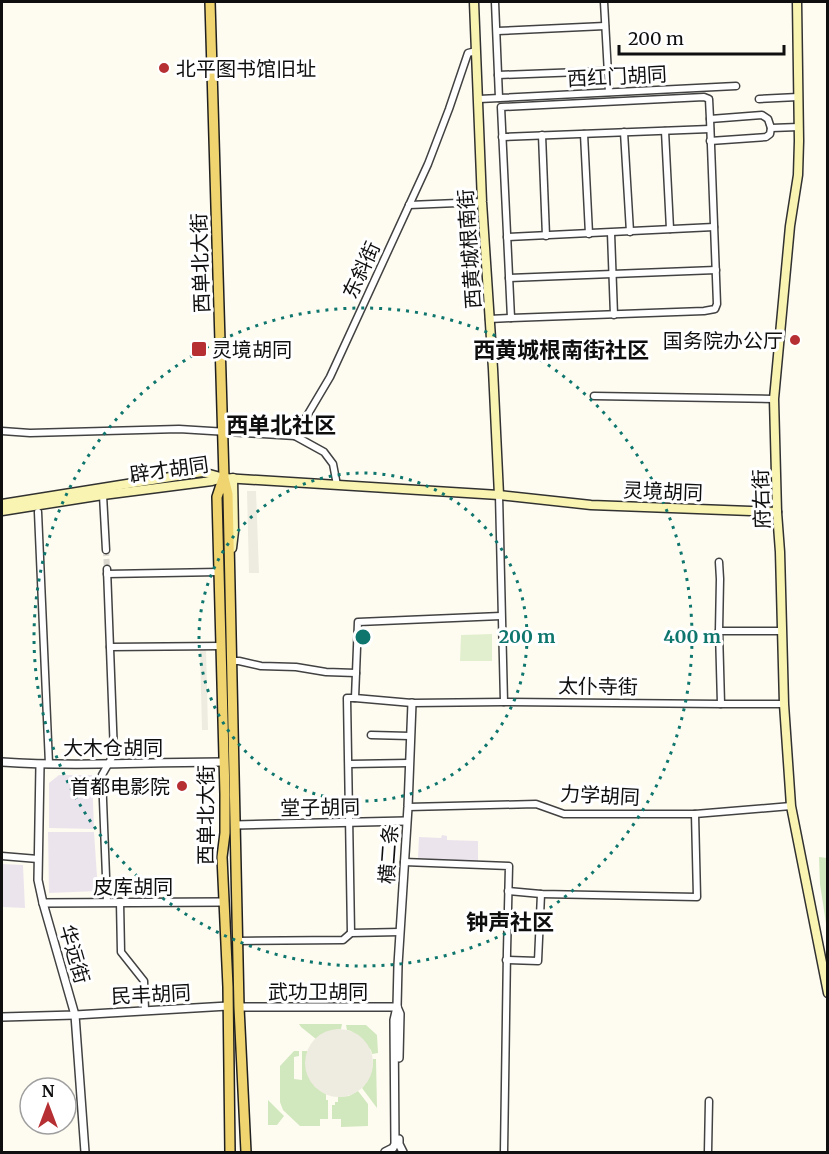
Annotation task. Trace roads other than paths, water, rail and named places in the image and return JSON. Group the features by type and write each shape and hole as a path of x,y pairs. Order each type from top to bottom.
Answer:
{"main road":[{"name":"西单北大街","path":"210,2 222,431 228,478 237,941 246,1152"},
{"name":"西黄城根南街","path":"474,2 482,202 499,495"},
{"name":"府右街","path":"797,2 798,175 790,226 774,399 777,512 784,704 791,806 828,993"},
{"name":"辟才胡同","path":"2,504 202,472 228,478"},
{"name":"西单北大街","path":"228,478 217,497 225,833 222,857 228,1006 230,1152"},
{"name":"灵境胡同","path":"228,478 499,495 600,505 777,512"},
{"name":"辟才胡同","path":"2,511 228,478"}],"street":[{"path":"495,2 499,98"},
{"path":"604,2 609,92"},
{"path":"496,31 605,26"},
{"name":"东斜街","path":"295,436 330,377 428,164 468,53 476,51"},
{"path":"498,75 607,71"},
{"name":"西红门胡同","path":"478,99 735,87"},
{"path":"489,319 715,309 717,304 709,99 704,97 501,107 511,318"},
{"path":"759,99 798,97"},
{"path":"710,119 762,116 768,119 771,128 770,134 766,137 710,141"},
{"path":"771,128 799,128"},
{"path":"502,137 710,129"},
{"path":"665,131 670,229"},
{"path":"624,132 630,232"},
{"path":"584,134 589,234"},
{"path":"542,135 546,236"},
{"path":"408,205 482,202"},
{"path":"507,237 714,227"},
{"path":"611,233 614,315"},
{"path":"509,278 716,270"},
{"path":"594,396 774,399"},
{"path":"2,431 30,433 179,429 295,436 324,453 333,464 337,484"},
{"path":"103,495 106,550"},
{"path":"499,495 504,702"},
{"path":"38,512 50,764"},
{"path":"718,562 721,705"},
{"path":"107,902 102,775 114,754 107,572 219,572"},
{"path":"351,933 347,698 356,698 358,622 501,616"},
{"path":"719,631 782,631"},
{"path":"110,647 222,646"},
{"path":"232,662 356,673"},
{"name":"太仆寺街","path":"356,698 412,703 784,704"},
{"name":"横二条","path":"385,1152 393,1148 395,1144 394,1020 397,1008 412,703"},
{"path":"370,735 411,736"},
{"name":"大木仓胡同","path":"2,762 40,765 109,765 224,762"},
{"path":"350,764 409,763"},
{"name":"华远街","path":"40,765 38,880 75,1015 85,1152"},
{"name":"力学胡同","path":"408,807 536,804 564,814 695,814 791,806"},
{"path":"508,891 541,894 697,897 695,814"},
{"name":"堂子胡同","path":"235,825 406,821"},
{"path":"2,856 38,859"},
{"path":"404,862 509,866 504,1152"},
{"path":"506,960 538,961 541,894"},
{"path":"120,902 121,952 144,981 145,1010"},
{"name":"皮库胡同","path":"43,903 224,902"},
{"path":"237,941 343,940 351,933 400,932"},
{"name":"民丰胡同","path":"2,1017 228,1006"},
{"name":"武功卫胡同","path":"239,1007 397,1008"},
{"name":"横二条","path":"397,1008 400,1014 399,1144 403,1152"},
{"path":"708,1152 710,1101"}],"tunnel":[{"path":"106,550 107,569"}],"place":[{"name":"北平图书馆旧址","path":"164,68"},
{"name":"国务院办公厅","path":"795,340"},
{"name":"灵境胡同","path":"199,349"},
{"name":"首都电影院","path":"182,786"}],"district":[{"name":"西黄城根南街社区","path":"561,350"},
{"name":"西单北社区","path":"281,425"},
{"name":"钟声社区","path":"510,922"}]}
